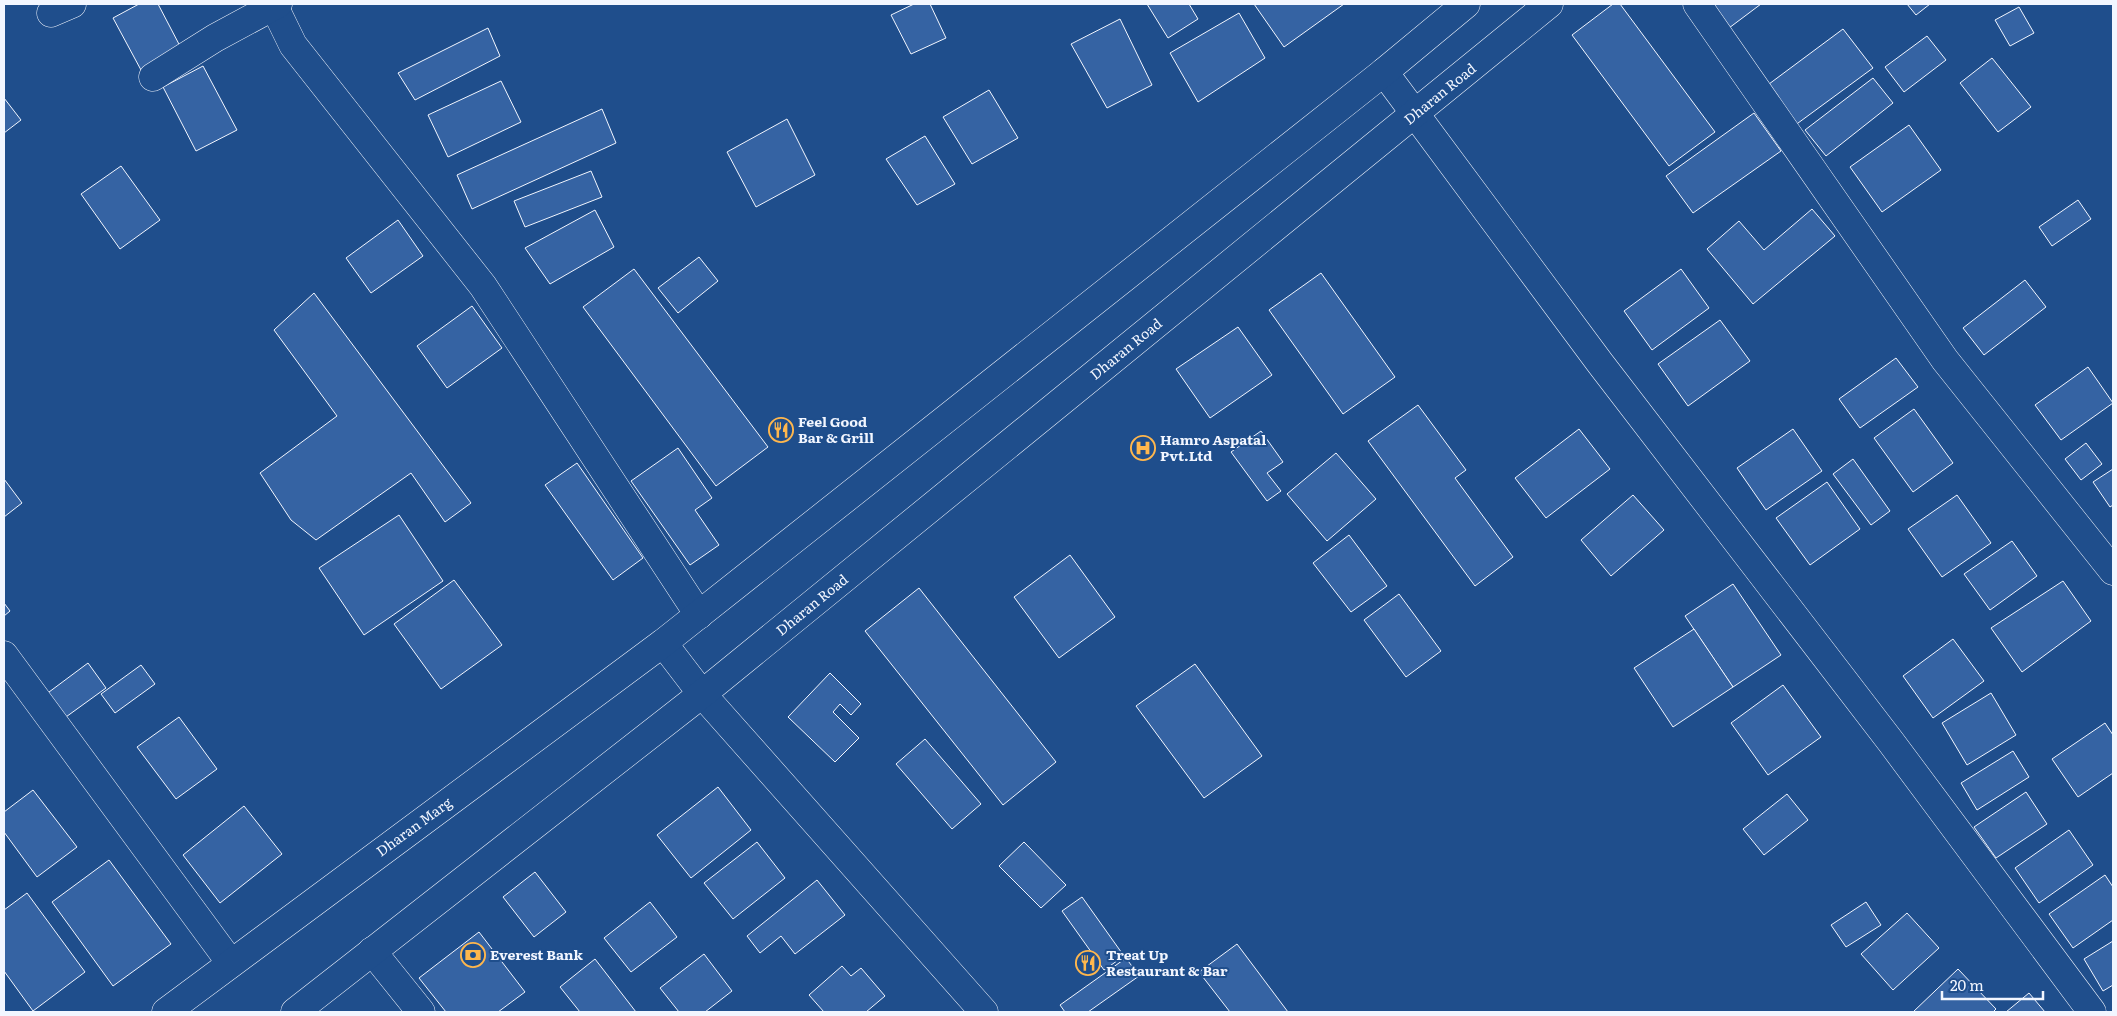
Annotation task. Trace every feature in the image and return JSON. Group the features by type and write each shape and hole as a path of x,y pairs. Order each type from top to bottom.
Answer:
{"main road":[{"path":"153,78 216,38 275,4 293,45 483,286 699,614"},
{"path":"984,1012 702,694 663,643 1384,72 1466,4"},
{"name":"Dharan Road","path":"702,694 1549,4"},
{"path":"1697,4 1945,360 2113,571"},
{"path":"1384,72 1600,363 1891,742 2092,1012"},
{"name":"Dharan Marg","path":"166,1012 230,962 663,643"},
{"path":"4,655 230,962"},
{"path":"295,1012 702,694"},
{"path":"372,951 421,1012"}],"building":[{"path":"139,4 158,4 181,48 141,70 113,18"},
{"path":"914,4 930,4 946,38 911,54 891,15"},
{"path":"1147,4 1189,4 1198,19 1168,38"},
{"path":"1254,4 1344,4 1284,47"},
{"path":"1613,4 1620,4 1715,132 1669,166 1572,35"},
{"path":"1705,4 1761,4 1725,31"},
{"path":"1907,4 1930,4 1916,15"},
{"path":"2019,7 2034,33 2010,46 1995,20"},
{"path":"1239,13 1265,58 1198,102 1170,53"},
{"path":"1120,19 1152,85 1107,108 1071,44"},
{"path":"488,28 500,56 415,100 398,73"},
{"path":"1843,29 1873,68 1794,126 1765,87"},
{"path":"1927,36 1946,60 1904,92 1885,67"},
{"path":"1992,58 2031,107 1998,132 1960,83"},
{"path":"203,66 237,130 196,151 163,87"},
{"path":"1873,78 1893,103 1826,156 1805,130"},
{"path":"501,81 521,122 448,157 428,115"},
{"path":"989,90 1018,138 972,164 943,117"},
{"path":"4,98 21,120 4,133"},
{"path":"602,109 616,143 472,209 457,175"},
{"path":"1754,113 1781,151 1693,213 1666,176"},
{"path":"787,119 815,175 756,207 727,152"},
{"path":"1909,125 1941,170 1882,212 1850,167"},
{"path":"925,136 955,184 917,205 886,159"},
{"path":"121,166 160,220 120,249 81,194"},
{"path":"591,171 602,197 525,227 514,201"},
{"path":"2078,200 2091,219 2052,246 2039,227"},
{"path":"1812,209 1835,236 1753,304 1707,249 1739,221 1764,250"},
{"path":"595,210 614,247 550,284 525,248"},
{"path":"398,220 423,256 371,293 346,258"},
{"path":"699,257 718,281 678,313 658,288"},
{"path":"634,269 768,447 716,486 583,307"},
{"path":"1681,269 1709,308 1652,350 1624,311"},
{"path":"1321,273 1395,377 1343,414 1269,310"},
{"path":"2025,280 2046,307 1984,355 1963,328"},
{"path":"314,293 471,503 445,522 411,473 316,540 291,520 260,473 337,416 274,330"},
{"path":"472,306 502,348 447,388 417,346"},
{"path":"1720,320 1750,361 1688,406 1658,364"},
{"path":"1238,327 1272,375 1210,418 1176,369"},
{"path":"1896,358 1918,387 1860,428 1839,399"},
{"path":"2088,367 2113,403 2061,440 2035,405"},
{"path":"1418,405 1466,470 1455,478 1513,557 1475,586 1368,441"},
{"path":"1914,409 1953,463 1913,492 1874,438"},
{"path":"1579,429 1610,469 1546,518 1515,478"},
{"path":"1793,429 1822,471 1766,510 1737,468"},
{"path":"1261,431 1283,462 1267,473 1281,491 1267,501 1231,452"},
{"path":"2086,443 2102,464 2081,480 2065,459"},
{"path":"678,448 712,498 695,510 719,545 690,565 631,481"},
{"path":"1336,453 1376,499 1327,541 1287,494"},
{"path":"1853,459 1890,511 1871,525 1833,474"},
{"path":"577,463 643,558 613,580 545,485"},
{"path":"2113,469 2113,505 2110,507 2093,482"},
{"path":"4,479 22,503 4,517"},
{"path":"1827,482 1860,529 1810,565 1776,518"},
{"path":"1633,495 1664,530 1611,576 1581,540"},
{"path":"1957,495 1991,543 1942,577 1908,529"},
{"path":"399,515 443,581 364,635 319,568"},
{"path":"1349,535 1387,586 1351,612 1313,563"},
{"path":"2012,541 2037,576 1990,610 1964,574"},
{"path":"1070,555 1115,617 1059,658 1014,597"},
{"path":"454,580 502,645 441,689 394,624"},
{"path":"2063,581 2091,621 2022,672 1991,628"},
{"path":"1733,584 1781,655 1733,687 1685,616"},
{"path":"919,588 1056,762 1003,805 865,631"},
{"path":"1399,594 1441,651 1406,677 1364,620"},
{"path":"4,603 10,611 4,616"},
{"path":"1694,629 1733,687 1673,727 1634,668"},
{"path":"1953,639 1984,681 1933,718 1903,676"},
{"path":"88,663 106,688 59,722 41,698"},
{"path":"1195,664 1262,756 1204,798 1136,706"},
{"path":"141,665 155,684 115,713 101,694"},
{"path":"830,673 861,704 851,715 840,704 833,712 859,738 835,762 788,717"},
{"path":"1783,685 1821,737 1768,775 1731,723"},
{"path":"1991,693 2016,735 1967,765 1942,723"},
{"path":"179,717 217,769 176,799 137,747"},
{"path":"2105,723 2113,735 2113,773 2078,797 2052,759"},
{"path":"925,739 981,804 952,829 896,764"},
{"path":"2013,751 2029,777 1977,810 1961,783"},
{"path":"718,787 751,830 691,878 657,835"},
{"path":"33,790 77,847 37,877 4,832 4,812"},
{"path":"2026,792 2047,824 1996,858 1974,827"},
{"path":"1787,794 1808,820 1764,855 1743,829"},
{"path":"244,806 282,854 220,903 183,855"},
{"path":"2069,830 2093,865 2039,903 2015,868"},
{"path":"757,842 785,878 733,919 704,883"},
{"path":"1024,842 1066,885 1041,908 999,866"},
{"path":"109,860 171,944 113,986 52,902"},
{"path":"535,872 566,912 534,937 503,897"},
{"path":"2105,875 2113,887 2113,920 2073,948 2049,914"},
{"path":"817,880 845,915 795,954 781,936 760,953 747,936"},
{"path":"27,893 85,972 33,1011 4,971 4,910"},
{"path":"1082,897 1124,956 1104,970 1062,911"},
{"path":"650,902 677,937 631,972 604,938"},
{"path":"1866,902 1881,925 1846,947 1831,925"},
{"path":"1907,913 1939,948 1893,990 1861,954"},
{"name":"Everest Bank","path":"479,932 525,992 498,1012 446,1012 419,978"},
{"path":"2113,941 2113,985 2103,991 2084,959"},
{"path":"1237,944 1288,1012 1230,1012 1199,972"},
{"path":"704,954 732,991 705,1012 679,1012 660,988"},
{"path":"1126,958 1139,976 1088,1012 1065,1012 1060,1005"},
{"path":"595,959 636,1012 580,1012 560,987"},
{"path":"842,966 851,976 861,968 885,996 866,1012 824,1012 809,995"},
{"path":"1958,969 1996,1009 1993,1012 1913,1012"},
{"path":"2029,993 2045,1012 2006,1012"}],"place":[{"name":"Feel Good Bar & Grill","path":"781,430"},
{"name":"Hamro Aspatal Pvt.Ltd","path":"1143,448"},
{"name":"Everest Bank","path":"473,955"},
{"name":"Treat Up Restaurant & Bar","path":"1088,963"}]}
